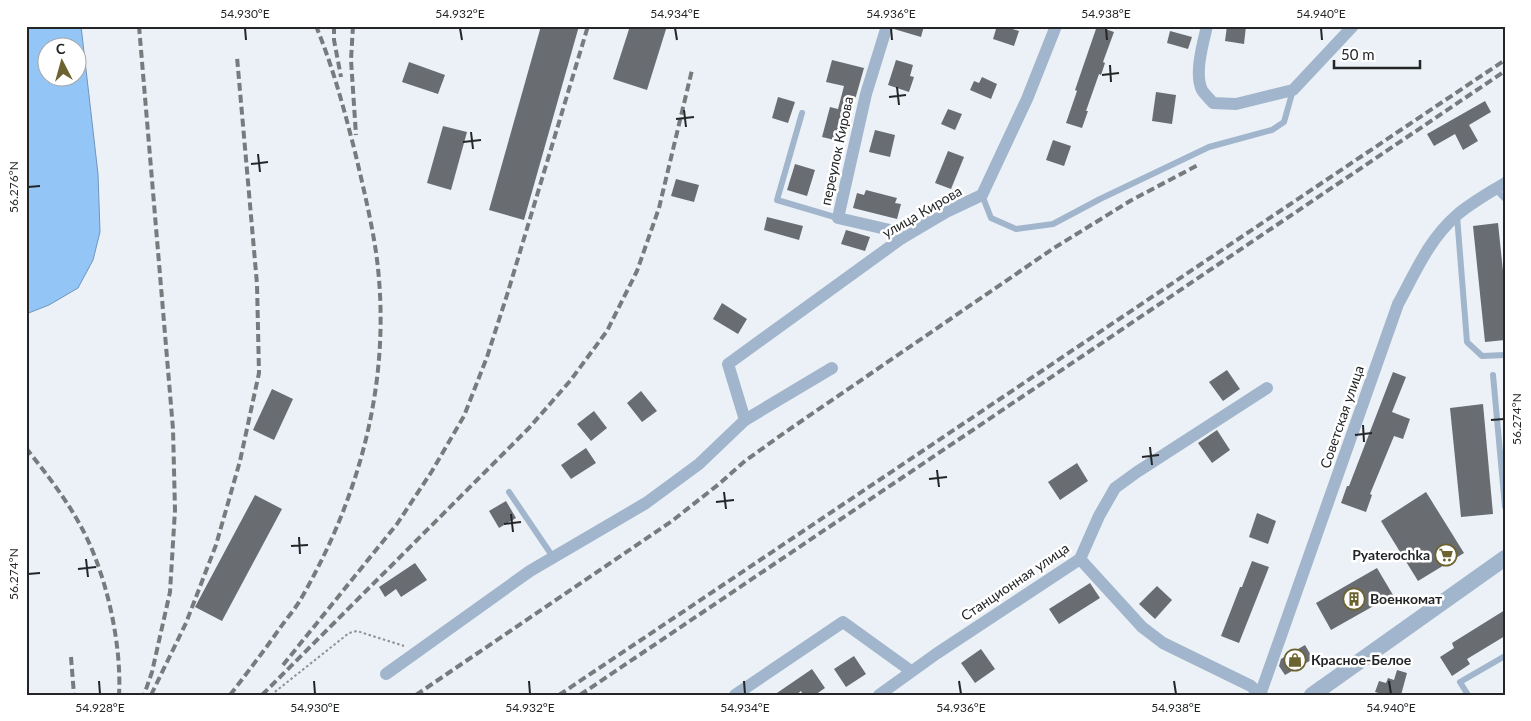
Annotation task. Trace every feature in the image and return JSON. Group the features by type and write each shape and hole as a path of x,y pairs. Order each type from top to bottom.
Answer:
{"street":[{"name":"переулок Кирова","path":"887,26 866,94 838,218 890,230 902,238"},
{"name":"улица Кирова","path":"745,420 728,364 902,238 946,212 982,195 1027,99 1056,26"},
{"path":"1207,26 1201,51 1199,81 1203,92 1213,103 1236,104 1293,90 1353,26"},
{"name":"Советская улица","path":"1260,695 1398,304 1430,245 1457,215 1500,186"},
{"path":"386,674 530,571 646,503 698,464 745,420 832,368"},
{"name":"Станционная улица","path":"879,695 1080,559 1099,516 1115,488 1267,388"},
{"path":"1312,695 1505,558"},
{"path":"1080,559 1142,627 1182,653 1251,686 1260,695"},
{"path":"735,695 843,622 911,672"}],"lane":[{"path":"982,195 991,218 1016,229 1053,224 1100,199 1209,147 1272,130 1284,122 1293,90"},
{"path":"802,113 777,200 838,218"},
{"path":"1500,186 1505,199"},
{"path":"1457,215 1467,342 1482,356 1505,355"},
{"path":"1494,375 1505,506"},
{"path":"509,492 553,557"},
{"path":"1468,695 1460,682 1505,656"}],"path":[{"path":"270,695 349,633 357,631 418,651"}],"water":[{"path":"26,26 81,26 82,38 38,38 38,88 88,87 98,174 100,232 93,260 78,288 49,305 26,314"}],"building":[{"path":"541,26 579,26 524,220 489,210"},
{"path":"630,26 667,26 647,90 613,79"},
{"path":"895,26 924,26 921,37 894,29"},
{"path":"997,26 1019,31 1014,46 993,39"},
{"path":"1097,26 1114,32 1103,62 1105,63 1101,75 1099,74 1086,111 1088,111 1082,128 1066,123"},
{"path":"1227,26 1246,26 1244,44 1225,41"},
{"path":"1170,31 1192,37 1188,49 1167,43"},
{"path":"832,60 864,68 843,142 822,137 830,107 838,109 844,86 826,82"},
{"path":"896,60 913,65 910,76 914,77 909,92 888,85"},
{"path":"409,62 445,75 438,94 402,82"},
{"path":"982,77 997,84 991,99 970,90 974,81 979,83"},
{"path":"1156,92 1176,95 1172,124 1152,121"},
{"path":"778,97 795,102 788,123 772,118"},
{"path":"1485,101 1491,112 1469,125 1478,141 1463,150 1455,134 1434,146 1427,134"},
{"path":"948,109 962,114 955,130 941,124"},
{"path":"443,126 467,132 451,190 427,183"},
{"path":"875,130 895,135 890,157 869,152"},
{"path":"1053,140 1071,146 1064,166 1046,160"},
{"path":"948,151 964,157 951,189 935,183"},
{"path":"795,164 815,170 807,196 787,190"},
{"path":"676,179 699,185 694,202 671,196"},
{"path":"866,190 897,198 895,203 901,204 897,219 853,208 857,193 864,195"},
{"path":"767,217 803,226 799,240 764,230"},
{"path":"1498,223 1505,290 1505,340 1485,342 1473,226"},
{"path":"846,230 870,237 865,251 841,244"},
{"path":"722,303 747,319 738,334 713,319"},
{"path":"1227,370 1240,389 1223,401 1209,382"},
{"path":"1393,372 1406,377 1392,412 1410,419 1403,439 1394,436 1370,494 1372,495 1366,512 1341,503"},
{"path":"272,389 293,399 274,440 253,430"},
{"path":"641,391 657,411 642,422 627,403"},
{"path":"1483,404 1493,514 1461,517 1450,408"},
{"path":"594,411 607,428 591,441 577,424"},
{"path":"1217,430 1230,450 1212,463 1198,443"},
{"path":"586,448 596,463 571,479 561,465"},
{"path":"1077,463 1088,481 1060,500 1048,482"},
{"path":"1426,492 1464,553 1418,581 1381,521"},
{"path":"255,495 282,509 222,621 195,607"},
{"path":"506,501 516,518 499,528 489,511"},
{"path":"1257,513 1276,521 1268,544 1249,537"},
{"path":"1252,561 1269,567 1239,643 1221,636"},
{"path":"415,563 427,580 401,597 396,589 385,597 379,587"},
{"name":"Военкомат","path":"1377,568 1393,595 1331,630 1316,603"},
{"path":"1090,583 1100,598 1059,624 1049,609"},
{"path":"1157,586 1172,600 1155,619 1139,604"},
{"path":"1505,610 1505,636 1467,659 1470,664 1452,676 1440,657 1454,648 1452,643"},
{"name":"Красное-Белое","path":"1305,645 1313,659 1285,675 1279,666 1281,659"},
{"path":"981,649 995,669 975,683 961,663"},
{"path":"854,656 866,674 846,687 834,669"},
{"path":"812,669 825,688 815,695 803,695 801,691 796,695 774,695"},
{"path":"1397,670 1407,673 1401,695 1386,695 1375,692 1379,681 1386,683 1388,678 1394,680"}],"railway":[{"path":"139,26 173,429 175,510 170,592 152,672 144,695"},
{"path":"230,695 297,605 323,557 341,516 356,474 368,431 376,387 380,343 380,298 376,252 364,190 347,120 316,26"},
{"path":"334,26 334,40 341,77"},
{"path":"353,26 351,60 356,135"},
{"path":"283,665 397,524 432,471 464,416 487,357 507,295 588,26"},
{"path":"151,695 186,623 216,545 240,461 259,373 257,284 237,57"},
{"path":"559,695 1505,60"},
{"path":"262,695 529,428 570,381 607,331 637,271 659,208 692,70"},
{"path":"580,695 1505,71"},
{"path":"416,695 672,521 745,461 784,433 1054,248 1130,201 1198,165"},
{"path":"26,448 54,484 73,513 97,561 115,629 118,652 119,695"},
{"path":"71,657 74,695"}],"place":[{"name":"Pyaterochka","path":"1446,555"},
{"name":"Военкомат","path":"1354,599"},
{"name":"Красное-Белое","path":"1295,660"}]}
